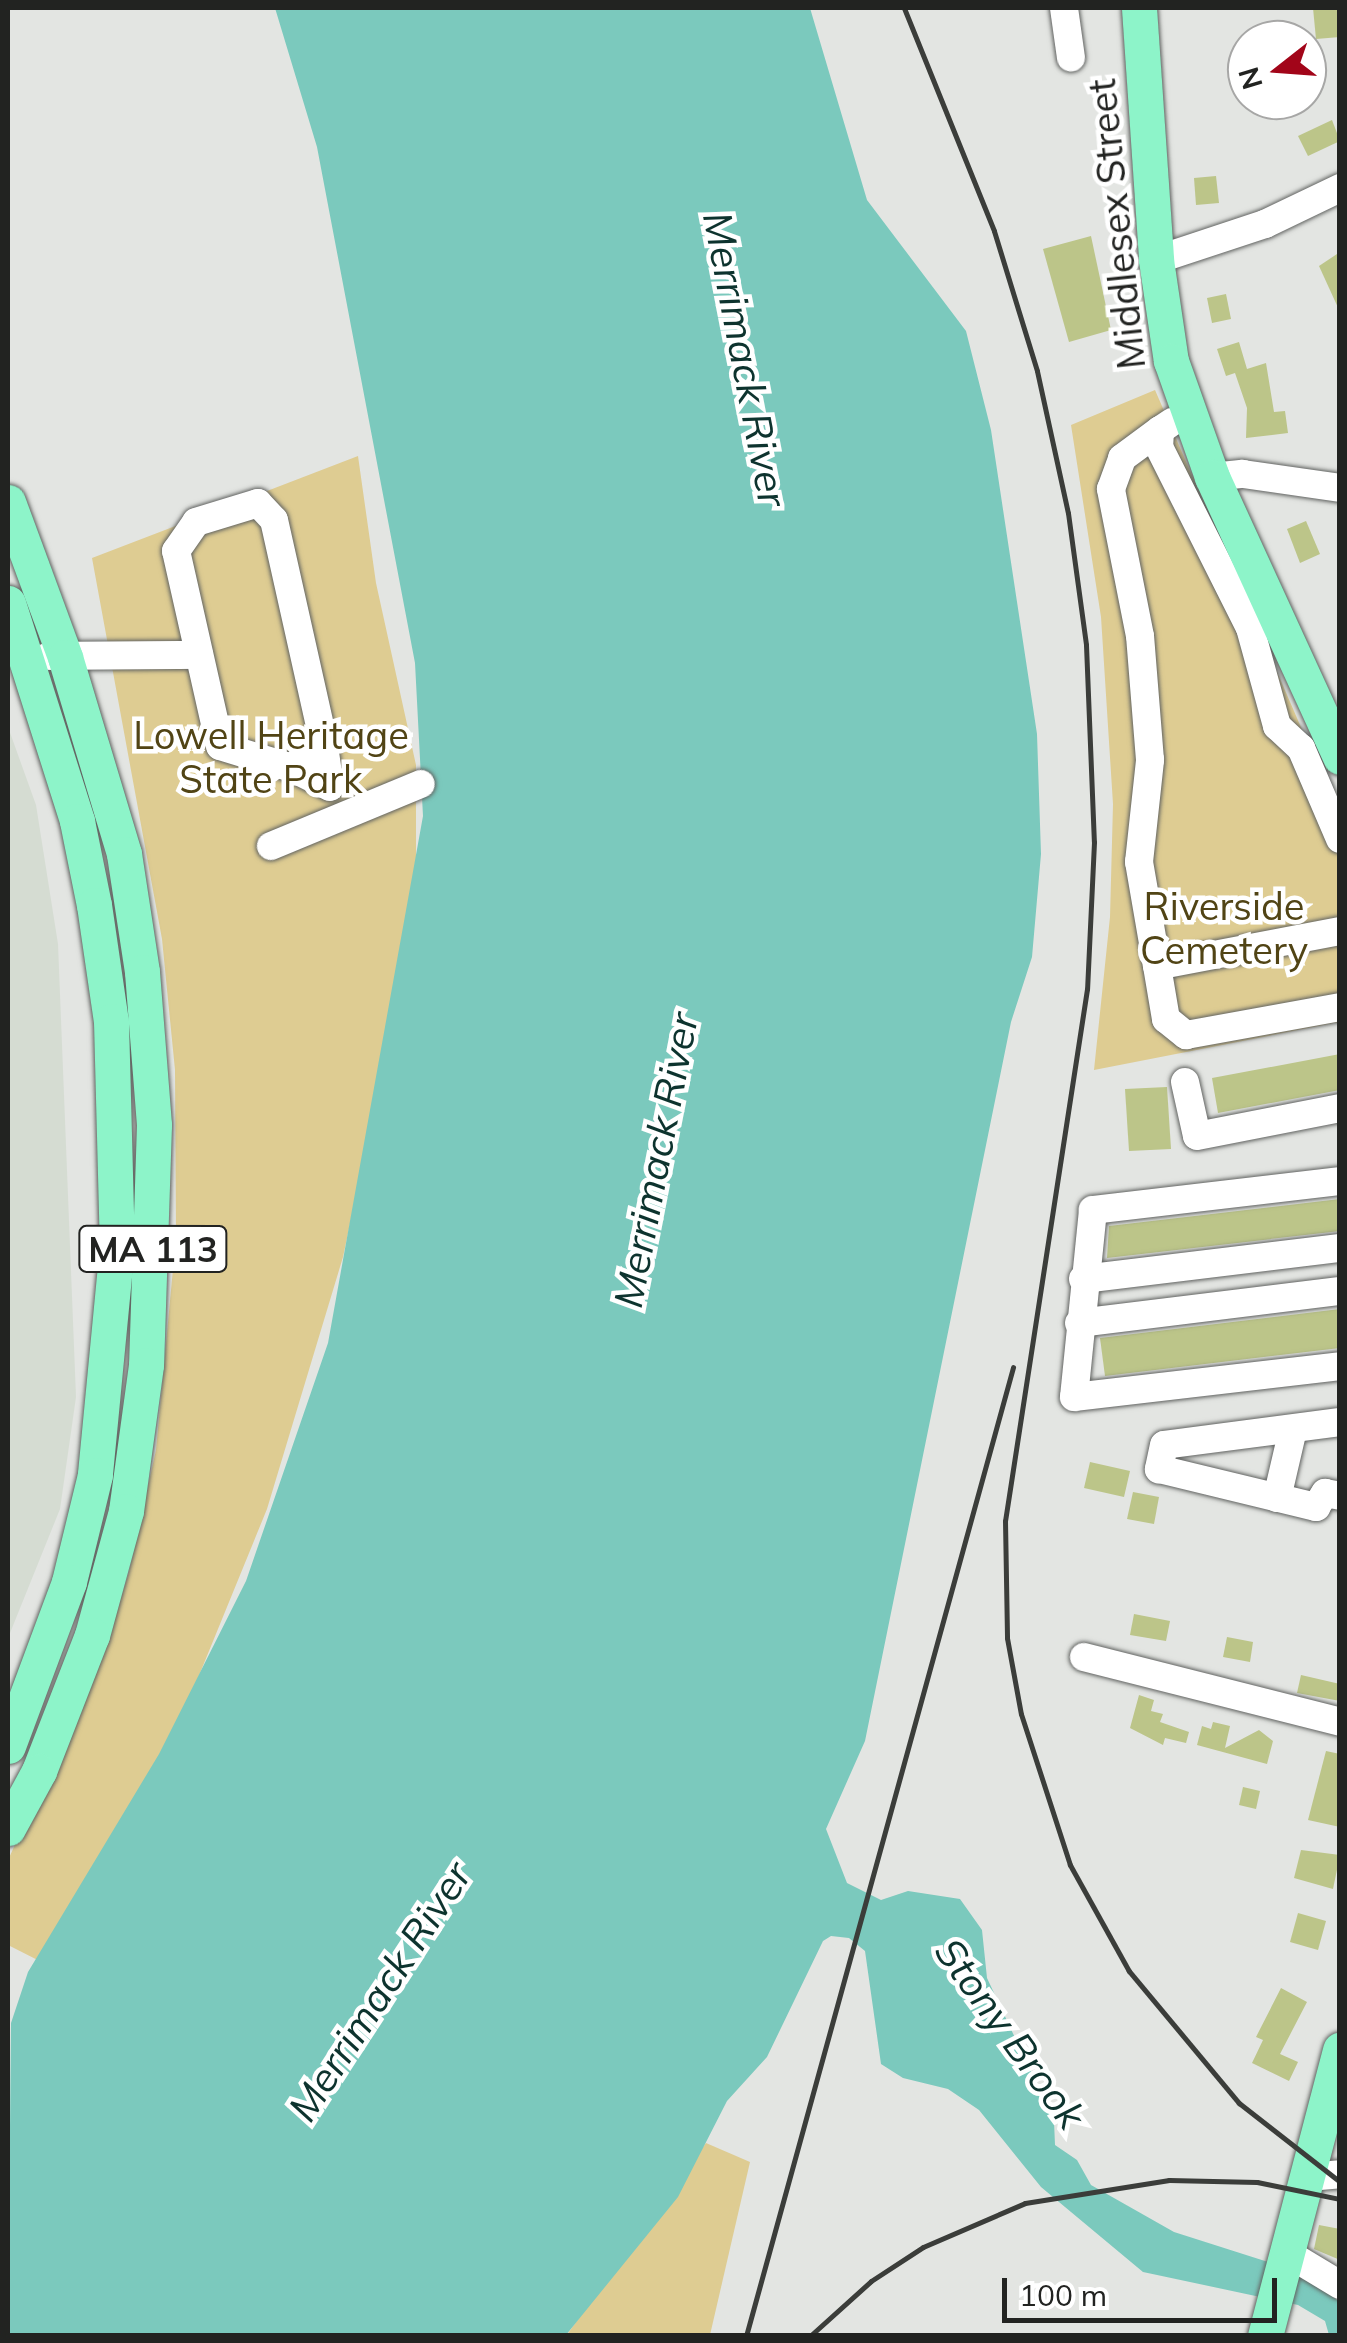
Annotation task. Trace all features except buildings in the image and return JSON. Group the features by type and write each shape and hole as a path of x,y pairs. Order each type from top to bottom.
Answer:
{"main road":[{"name":"Middlesex Street","path":"1139,8 1156,260 1173,421 1212,477 1340,757"},
{"name":"MA 113","path":"8,502 65,657 124,854 142,972 154,1125 146,1365 126,1510 92,1635 39,1771 8,1828"},
{"name":"MA 113","path":"8,604 16,656 77,821 94,905 111,1021 117,1245 95,1475 70,1582 8,1746"},
{"path":"1268,2321 1287,2257 1324,2176 1340,2050"}],"street":[{"path":"1064,8 1072,58"},
{"path":"1156,260 1265,224 1340,188"},
{"path":"1173,421 1158,447 1250,628 1277,726 1300,748 1340,840"},
{"path":"1173,421 1122,458 1110,489 1140,636 1150,760 1139,862 1166,1018 1186,1035 1340,1007"},
{"path":"1212,477 1243,474 1340,488"},
{"path":"330,786 292,768 220,746 176,551 196,522 258,503 274,520 330,786 341,816"},
{"path":"16,656 199,655"},
{"path":"292,768 323,739"},
{"path":"271,846 421,784"},
{"path":"1157,966 1340,931"},
{"path":"1185,1082 1197,1136 1340,1108"},
{"path":"1340,1181 1093,1210 1074,1397 1340,1366"},
{"path":"1083,1279 1340,1248"},
{"path":"1079,1323 1340,1291"},
{"path":"1340,1422 1164,1445 1159,1470 1316,1507 1325,1493 1340,1496"},
{"path":"1278,1498 1294,1428"},
{"path":"1084,1658 1340,1722"},
{"path":"1287,2257 1340,2286"}],"shaded area":[{"path":"8,727 36,805 58,944 76,1397 60,1509 8,1638"}],"green space":[{"name":"Riverside Cemetery","path":"1155,390 1339,815 1339,1022 1094,1070 1110,917 1113,804 1101,617 1071,425"},
{"name":"Lowell Heritage State Park","path":"358,456 376,583 416,765 416,910 343,1257 267,1509 75,1979 8,1945 8,1860 107,1643 129,1572 156,1450 176,1237 175,1070 162,939 92,558"},
{"path":"706,2143 750,2162 710,2335 566,2336"}],"water":[{"path":"275,8 810,8 867,200 966,331 991,430 1037,734 1041,854 1032,957 1011,1022 865,1741 826,1829 847,1883 881,1900 908,1891 960,1899 982,1930 987,1978 1054,2121 1055,2145 1077,2160 1091,2185 1174,2232 1309,2275 1339,2302 1339,2335 1329,2335 1325,2321 1298,2305 1143,2272 1041,2187 979,2110 948,2089 903,2078 881,2064 865,1951 849,1938 831,1936 823,1941 767,2057 727,2101 678,2197 566,2335 8,2336 11,2023 28,1972 159,1754 246,1581 328,1343 423,816 415,663 317,147"}],"railway":[{"path":"904,8 994,231 1037,371 1068,513 1086,645 1094,842 1087,989 1005,1521 1007,1638 1021,1714 1070,1865 1129,1971 1239,2103 1340,2182"},
{"path":"746,2336 1013,1367"},
{"path":"810,2336 871,2281 923,2247 1025,2203 1169,2180 1257,2182 1340,2199"}],"water label":[{"name":"Merrimack River","path":"746,359"},
{"name":"Merrimack River","path":"655,1160"},
{"name":"Merrimack River","path":"379,1991"},
{"name":"Stony Brook","path":"1011,2033"}]}
